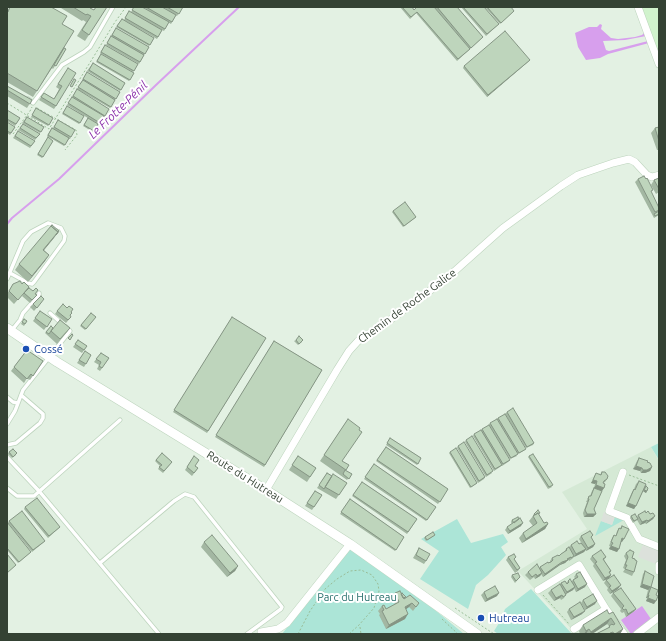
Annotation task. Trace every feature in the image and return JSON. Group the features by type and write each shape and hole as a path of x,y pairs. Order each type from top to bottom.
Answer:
{"street":[{"path":"638,7 659,64"},
{"name":"Chemin de Roche Galice","path":"266,490 345,357 358,341 390,320 447,278 503,228 578,175 629,159 635,162 647,175 652,177 659,175"},
{"name":"Route du Hutreau","path":"9,330 350,544 477,634"},
{"path":"623,472 608,511 627,518 639,539 659,547"},
{"path":"261,632 278,629 287,623 350,544"},
{"path":"538,590 579,565 606,609 624,634"},
{"path":"659,565 659,572"},
{"path":"574,629 606,609"},
{"path":"637,634 659,617"}],"lane":[{"path":"27,98 33,102 62,65 90,47 113,7"},
{"path":"7,279 23,241 31,232 48,223 61,228 65,236 64,241 32,284 10,273"},
{"path":"9,330 20,320 23,312 39,295 39,293"},
{"path":"7,424 15,411 23,390 70,331 50,313"},
{"path":"7,445 16,443 40,423 43,418 43,414 21,395"},
{"path":"7,397 13,402 18,403"},
{"path":"7,488 17,496 34,496 120,420"},
{"path":"7,457 39,491 159,634"},
{"path":"100,563 174,501 185,494 194,497 282,607 247,634"}],"path":[{"path":"7,103 49,129 115,22 126,7"},
{"path":"13,134 30,111 33,102"},
{"path":"33,102 35,107 76,130 77,135 65,150"},
{"path":"623,472 659,486"},
{"path":"298,634 310,611 325,589 350,571 361,570 372,575 378,584 379,591 374,608 360,626 349,634"},
{"path":"538,590 574,629"},
{"path":"360,626 361,634"},
{"path":"487,634 490,631"}],"shaded area":[{"path":"640,7 659,7 659,55"},
{"path":"600,24 602,25 601,29 611,38 618,39 635,37 642,35 645,32 646,36 625,40 603,41 606,50 609,51 648,41 649,43 608,54 600,58 586,60 578,47 575,33 589,27 597,27"},
{"path":"651,447 659,461 659,634 576,634 518,571 587,529 562,492"},
{"path":"604,512 615,516 612,525 601,521"},
{"path":"644,542 659,548 659,555 656,564 638,557"},
{"path":"642,606 651,619 631,634 621,620"}],"green space":[{"path":"659,443 659,460 651,447"},
{"path":"615,517 624,520 595,536 601,521 612,525"},
{"path":"457,519 471,543 503,534 508,542 501,547 506,555 488,575 476,585 468,609 420,579 439,551 421,539"},
{"name":"Parc du Hutreau","path":"349,548 423,600 464,634 282,634"},
{"path":"531,589 572,634 498,634 494,631 505,609"}],"building":[{"path":"10,7 51,7 67,16 62,24 74,31 37,91 7,73 7,11 8,12"},
{"path":"73,7 90,7 94,10 96,7 107,7 89,35 82,30 91,16 86,15"},
{"path":"134,7 142,7 169,22 165,29 132,10"},
{"path":"146,7 162,7 176,15 172,22"},
{"path":"167,7 183,7 179,14"},
{"path":"402,7 412,7 414,10 417,7 434,7 470,49 458,59 417,12 411,17"},
{"path":"437,7 457,7 483,37 471,48"},
{"path":"463,7 484,7 499,24 487,34"},
{"path":"487,7 511,7 514,11 501,23"},
{"path":"129,11 162,30 158,37 125,18"},
{"path":"122,19 154,38 150,45 117,26"},
{"path":"116,28 149,47 145,54 112,35"},
{"path":"505,31 530,60 488,95 464,66"},
{"path":"111,36 144,55 140,62 107,43"},
{"path":"105,45 138,64 134,71 101,52"},
{"path":"64,48 66,49 56,66 54,65"},
{"path":"101,54 134,73 130,80 97,61"},
{"path":"93,63 125,83 121,90 89,70"},
{"path":"68,68 76,73 56,106 41,97 44,93 54,99 62,86 58,84"},
{"path":"87,72 120,92 116,99 83,79"},
{"path":"74,79 76,80 72,87 70,86"},
{"path":"83,80 115,100 111,107 78,87"},
{"path":"7,86 32,100 30,104 7,90"},
{"path":"77,89 109,109 105,116 73,96"},
{"path":"72,97 104,116 100,123 68,103"},
{"path":"67,106 84,116 80,123 63,113"},
{"path":"36,108 53,118 49,125 32,115"},
{"path":"7,110 20,118 16,124 7,119"},
{"path":"27,117 44,127 41,132 24,122"},
{"path":"88,118 98,124 94,131 84,125"},
{"path":"58,120 75,130 71,137 54,127"},
{"path":"7,122 15,127 11,133 7,131"},
{"path":"23,124 40,134 36,138 20,128"},
{"path":"659,127 659,141 655,128"},
{"path":"52,128 69,138 65,145 48,135"},
{"path":"18,131 35,141 31,146 15,136"},
{"path":"48,137 53,141 43,157 38,154"},
{"path":"644,176 646,179 647,178 653,190 651,191 659,208 659,210 655,212 638,179"},
{"path":"659,178 659,189 654,180"},
{"path":"405,202 416,217 404,226 393,211"},
{"path":"659,211 659,214 655,216 654,214"},
{"path":"52,225 59,231 56,235 58,232 51,226"},
{"path":"51,226 58,232 43,250 49,255 32,276 19,264"},
{"path":"20,281 22,284 24,282 29,287 18,300 9,291 13,284"},
{"path":"29,288 33,291 36,288 38,290 35,294 37,295 32,300 24,293"},
{"path":"41,296 44,299 37,308 33,304"},
{"path":"63,304 67,308 69,306 73,309 70,315 71,317 68,320 57,311"},
{"path":"40,311 52,319 47,327 35,318"},
{"path":"91,313 96,317 86,329 81,325"},
{"path":"232,317 266,338 208,431 174,410"},
{"path":"24,319 27,321 25,324 22,322"},
{"path":"60,320 70,328 60,339 51,331"},
{"path":"51,326 53,328 49,334 46,332"},
{"path":"72,334 73,335 70,340 68,338"},
{"path":"299,336 303,340 299,344 296,340"},
{"path":"78,340 87,346 84,350 75,344"},
{"path":"274,341 322,370 265,465 216,435"},
{"path":"27,350 43,361 33,376 31,374 27,379 14,367"},
{"path":"85,351 91,355 86,364 79,360"},
{"path":"101,353 109,358 102,368 99,366 101,362 96,359"},
{"path":"513,408 534,443 527,447 507,412"},
{"path":"505,414 526,449 519,453 498,418"},
{"path":"348,419 360,428 359,430 362,432 342,461 349,465 346,470 324,455"},
{"path":"497,419 518,454 511,458 490,423"},
{"path":"489,425 510,460 503,464 482,429"},
{"path":"481,430 502,465 495,469 474,434"},
{"path":"472,436 493,471 487,475 466,440"},
{"path":"390,438 421,458 418,464 387,443"},
{"path":"464,442 485,477 479,481 458,446"},
{"path":"386,447 448,489 440,502 377,460"},
{"path":"456,448 477,483 471,487 450,452"},
{"path":"13,449 17,453 13,457 9,452"},
{"path":"162,453 172,462 164,471 159,467 162,465 156,460"},
{"path":"533,454 553,485 549,487 529,456"},
{"path":"194,456 199,460 195,466 198,468 194,473 187,467"},
{"path":"298,456 316,468 310,477 292,465"},
{"path":"639,458 648,461 647,462 650,463 652,467 647,470 643,470 642,468 636,466"},
{"path":"374,464 436,507 427,520 365,477"},
{"path":"345,470 352,474 349,479 343,474"},
{"path":"602,472 605,472 608,476 603,483 605,484 604,488 596,485 597,481 593,480 596,473 601,475"},
{"path":"327,473 332,476 324,489 319,485"},
{"path":"333,474 347,483 339,495 325,487"},
{"path":"639,481 646,484 636,506 628,503"},
{"path":"362,482 417,519 408,532 353,495"},
{"path":"646,486 648,488 647,491 644,490"},
{"path":"594,488 602,491 594,509 596,514 587,514 585,510 589,496 591,496"},
{"path":"315,491 322,495 314,507 307,503"},
{"path":"37,498 60,527 49,536 25,507"},
{"path":"350,499 404,537 396,550 341,512"},
{"path":"538,510 540,513 535,515 534,514"},
{"path":"22,511 45,541 33,550 9,521"},
{"path":"645,511 646,513 648,511 650,514 653,513 655,516 648,521 642,522 638,515"},
{"path":"538,513 544,523 547,522 548,524 526,539 523,533 537,523 533,516"},
{"path":"635,514 638,519 634,521 631,516"},
{"path":"518,517 519,519 514,523 512,520"},
{"path":"520,518 523,523 510,531 507,527"},
{"path":"7,522 31,552 19,562 7,548"},
{"path":"622,526 629,529 624,539 622,538 619,549 611,546 613,543 611,542 614,535 616,536 619,528 621,529"},
{"path":"590,531 593,535 591,537 595,544 588,548 581,536"},
{"path":"433,532 435,535 427,540 425,537"},
{"path":"212,535 238,566 230,573 204,542"},
{"path":"577,541 586,549 576,554 571,545"},
{"path":"569,547 574,556 562,562 545,574 540,567 548,562 551,562 553,560 552,558 558,555 559,556"},
{"path":"419,548 430,554 426,561 416,555"},
{"path":"601,550 606,557 603,559 611,571 609,572 611,575 605,578 595,563 597,562 592,556"},
{"path":"630,550 634,552 632,558 637,561 634,572 625,569 628,557 626,553"},
{"path":"7,554 16,565 7,573"},
{"path":"514,554 516,557 514,559 520,568 517,570 508,557"},
{"path":"537,564 542,573 537,576 536,574 532,577 528,572"},
{"path":"645,571 654,576 651,587 642,584"},
{"path":"580,572 587,584 578,589 573,580 578,577 576,574"},
{"path":"518,573 520,577 516,581 512,575"},
{"path":"614,575 621,585 612,591 609,587 611,586 606,580"},
{"path":"570,579 575,587 567,592 561,583 565,581 567,584"},
{"path":"560,584 566,595 556,598 551,590"},
{"path":"495,586 499,593 487,599 484,592"},
{"path":"651,587 658,590 656,601 648,598"},
{"path":"621,588 636,609 628,614 626,609 624,610 622,608 624,606 613,593"},
{"path":"400,591 404,599 410,595 419,603 416,607 412,603 405,607 408,614 389,625 382,611 384,610 382,606 384,605 386,609 399,602 395,593"},
{"path":"402,593 406,597 403,598"},
{"path":"593,594 597,601 587,607 583,600"},
{"path":"580,602 585,611 574,617 569,609"},
{"path":"607,610 609,614 613,612 623,629 615,634 613,632 610,634 596,634 610,627 609,626 612,624 615,624 611,618 591,632 589,629 586,631 583,625"}],"waterway":[{"name":"Le Frotte-Pénil","path":"7,224 12,218 59,179 239,7"}],"place":[{"name":"Cossé","path":"26,349"},
{"name":"Hutreau","path":"481,618"}]}
